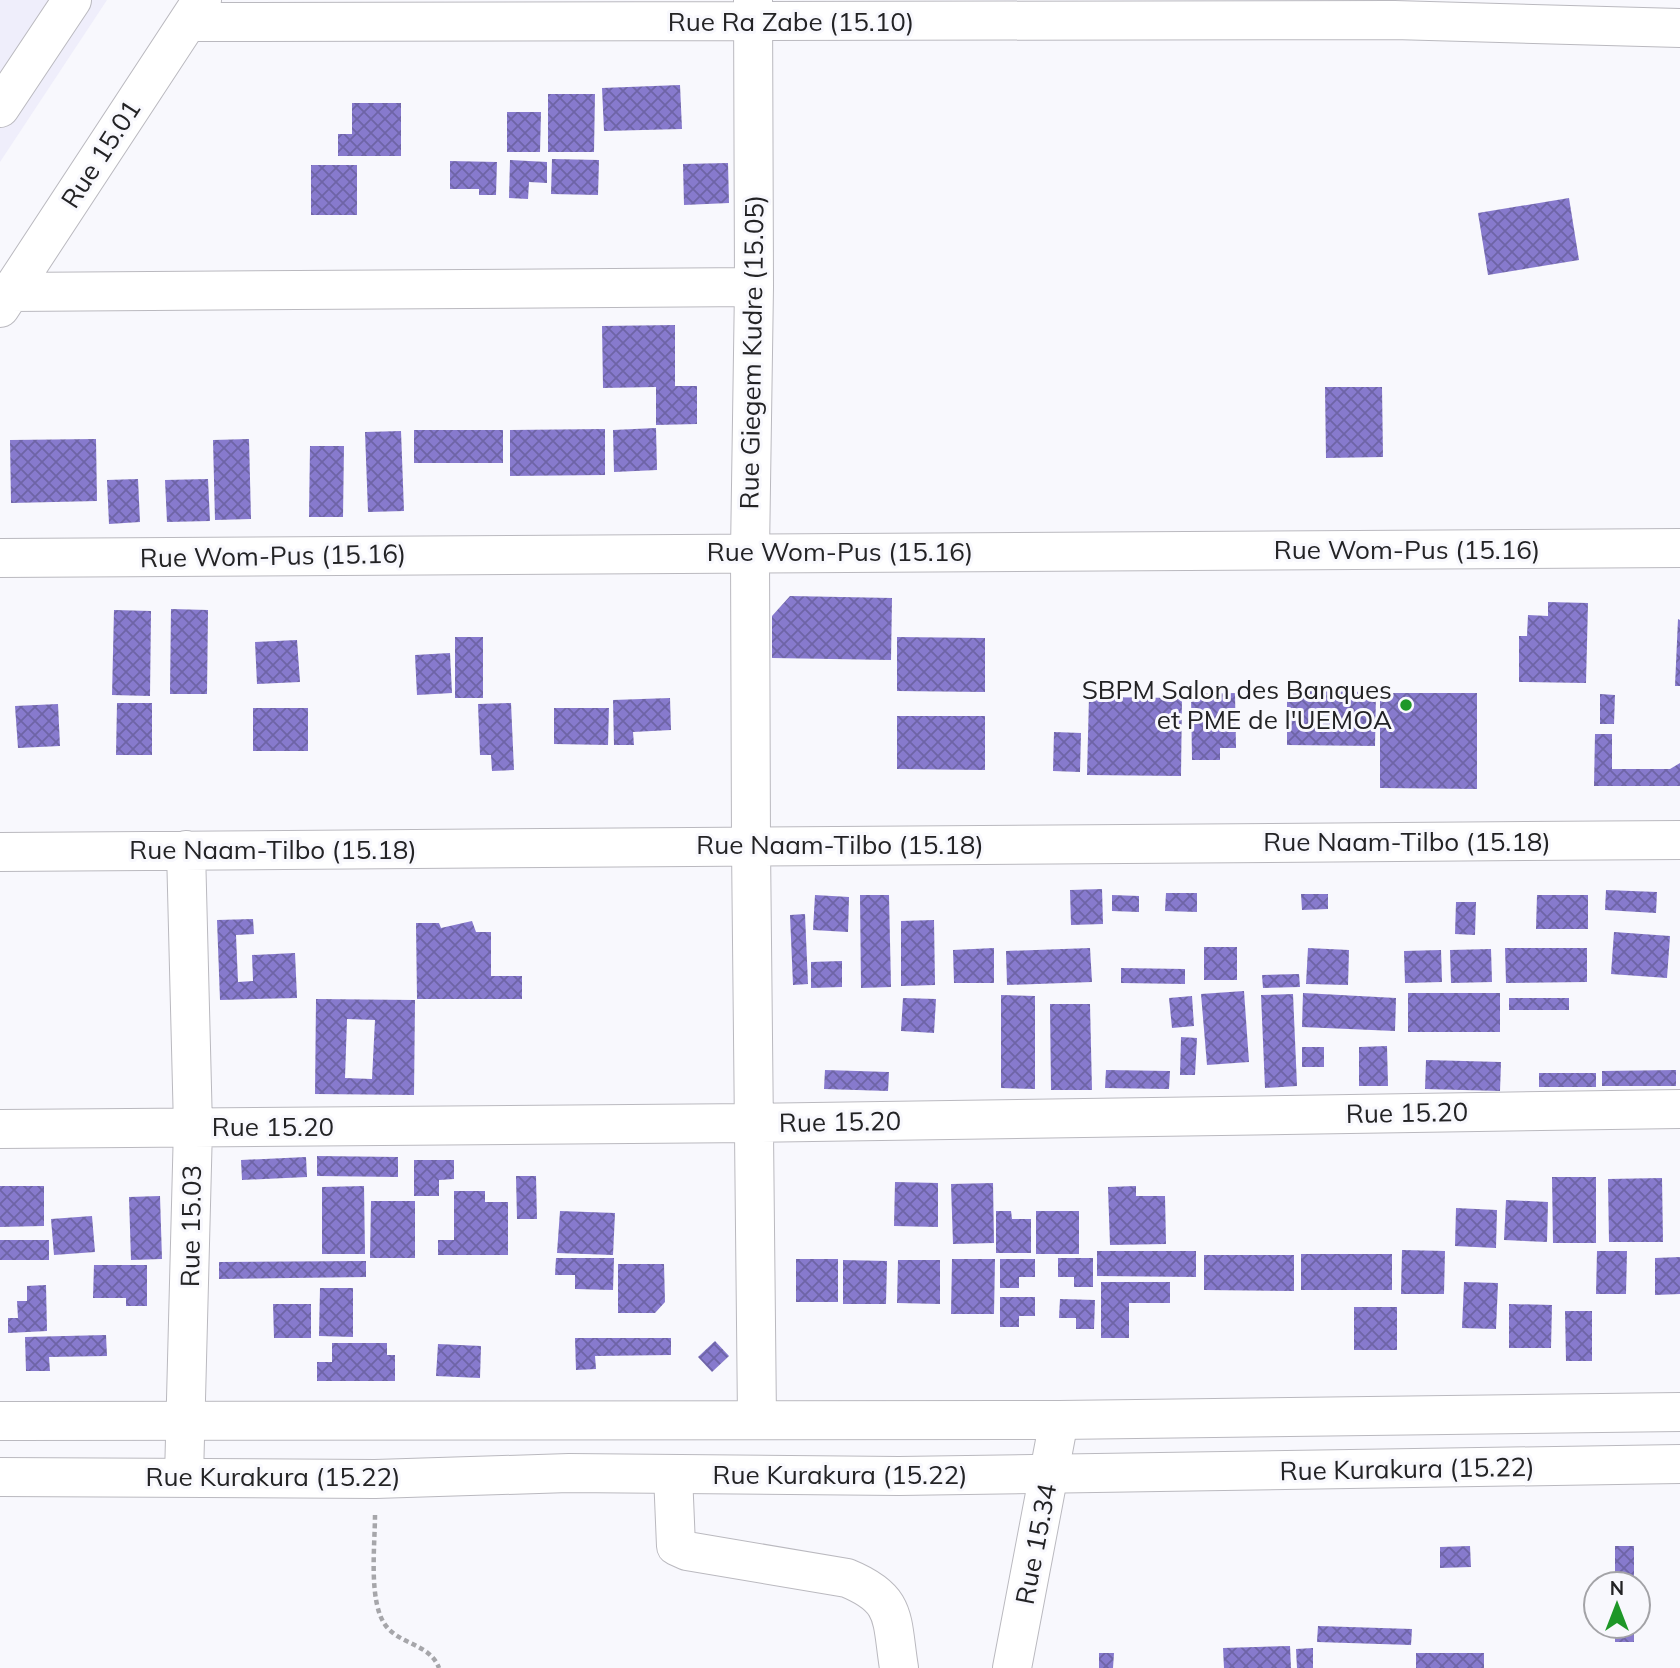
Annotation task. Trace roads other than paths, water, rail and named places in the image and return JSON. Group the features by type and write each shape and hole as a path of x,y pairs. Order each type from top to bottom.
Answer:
{"street":[{"path":"0,108 64,6"},
{"name":"Rue Ra Zabe (15.10)","path":"195,11 1404,10 1680,28"},
{"name":"Rue 15.01","path":"5,300 195,11"},
{"name":"Rue Giegem Kudre (15.05)","path":"753,11 754,287 750,552 757,1419"},
{"path":"5,300 754,287"},
{"name":"Rue Wom-Pus (15.16)","path":"0,558 1680,548"},
{"name":"Rue Naam-Tilbo (15.18)","path":"0,852 1680,840"},
{"name":"Rue 15.03","path":"184,1477 193,1127 186,850"},
{"name":"Rue 15.20","path":"0,1129 753,1123 1680,1110"},
{"name":"Rue Kurakura (15.22)","path":"0,1421 1059,1420 1680,1412"},
{"name":"Rue 15.34","path":"1012,1668 1059,1420"},
{"name":"Rue Kurakura (15.22)","path":"0,1477 374,1479 569,1473 1049,1473 1680,1464"},
{"path":"673,1474 676,1546 687,1551 837,1576 869,1587 883,1599 891,1614 899,1668"}],"place":[{"name":"SBPM Salon des Banques et PME de l'UEMOA","path":"1406,705"}]}
